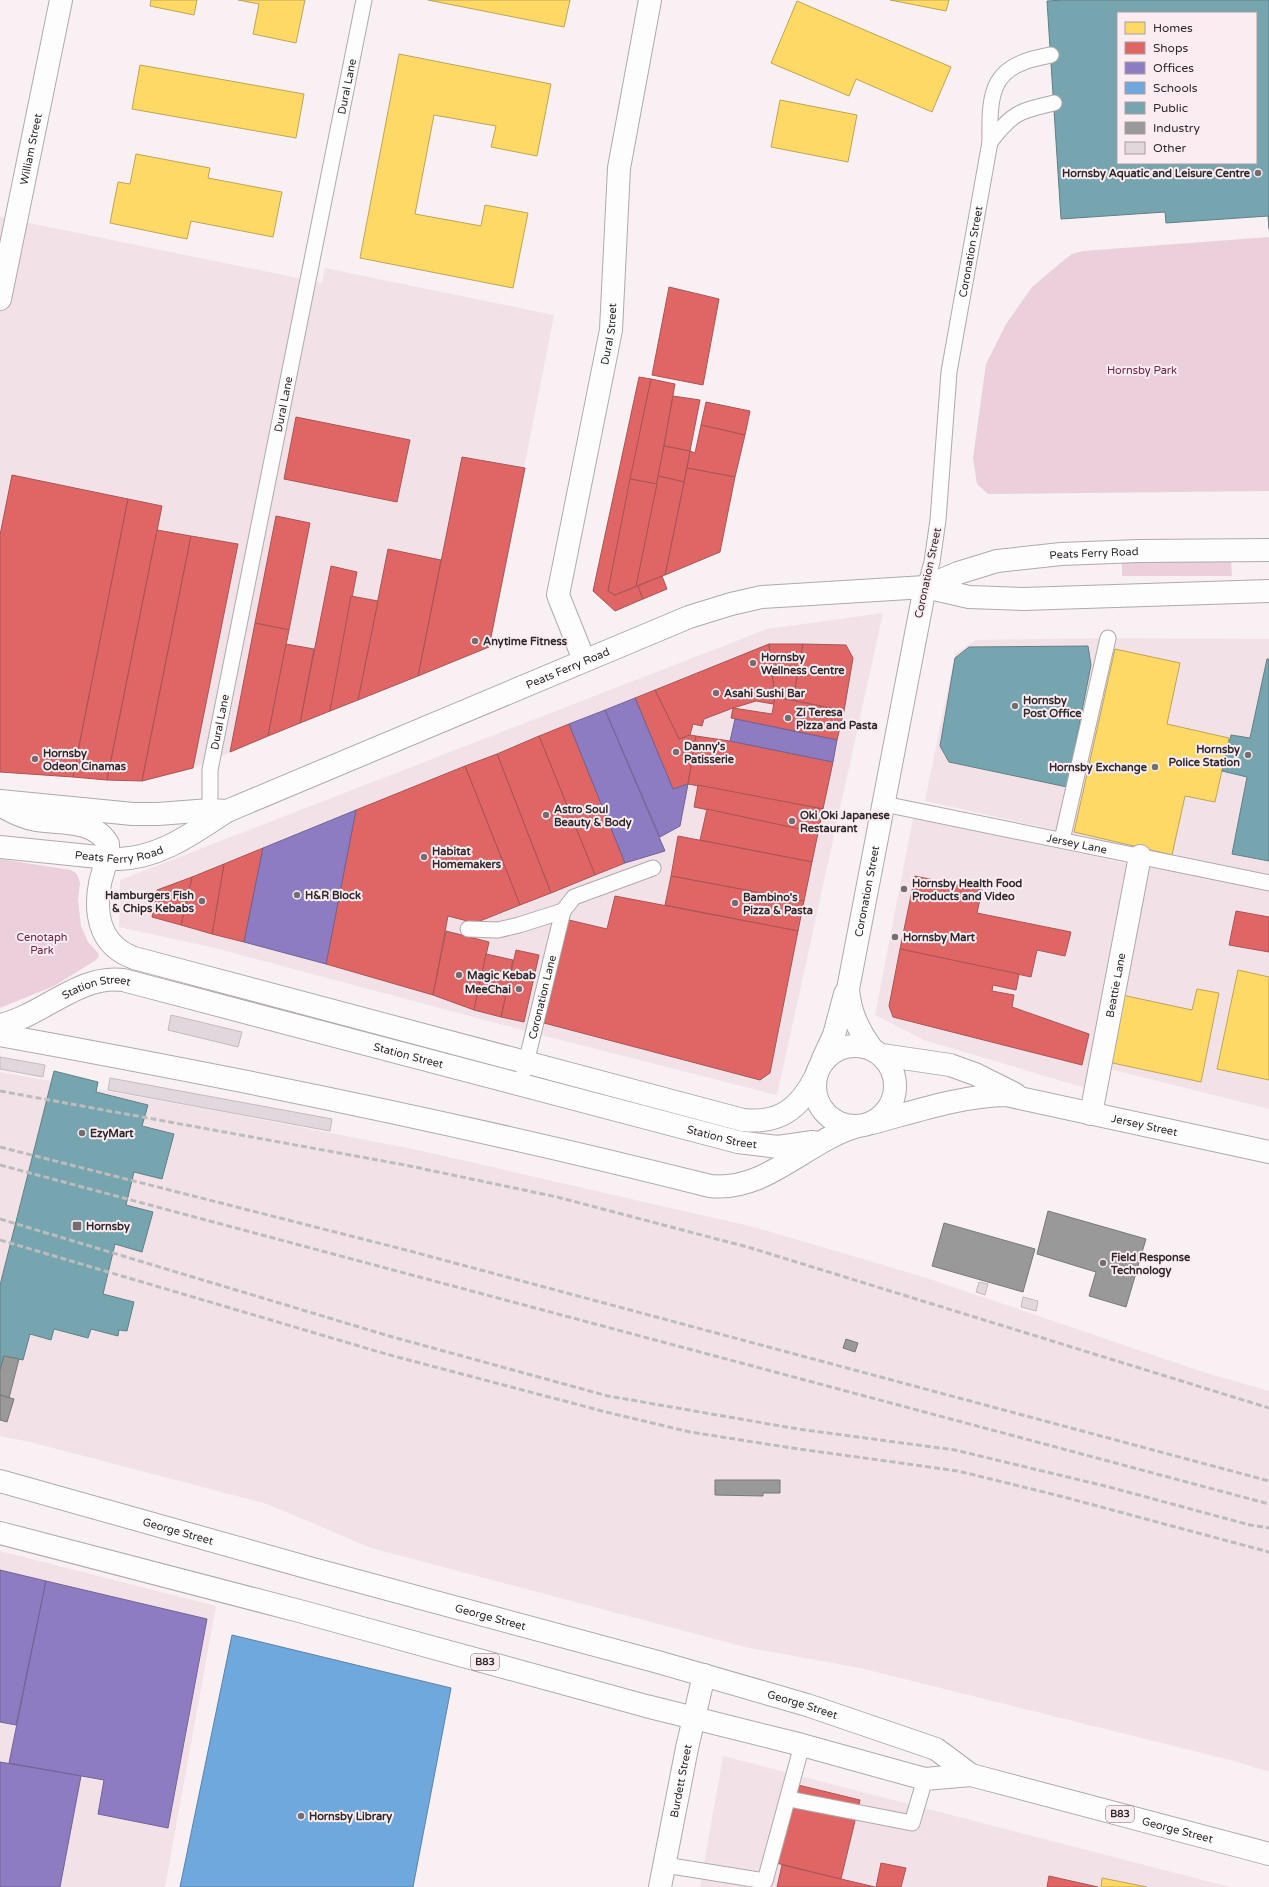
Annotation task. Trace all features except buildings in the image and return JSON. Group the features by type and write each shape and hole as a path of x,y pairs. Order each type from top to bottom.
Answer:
{"street":[{"name":"William Street","path":"0,298 61,0"},
{"name":"Dural Street","path":"584,660 558,595 611,330 619,168 650,0"},
{"name":"Peats Ferry Road","path":"925,586 958,573 997,561 1061,554 1139,551 1269,550"},
{"name":"Peats Ferry Road","path":"0,847 108,858 135,858 156,852 183,839 218,810 689,617 746,601 785,595 925,586 969,597 1023,600 1269,591"},
{"name":"Coronation Street","path":"877,1052 859,1030 850,1008 848,989 925,586"},
{"name":"Peats Ferry Road","path":"0,801 133,814 164,814 218,810"},
{"path":"0,806 27,818 75,824 95,830 108,844 108,858"},
{"name":"Beattie Lane","path":"1090,1114 1140,856"},
{"name":"Station Street","path":"108,858 99,888 98,913 107,937 117,950 124,954 744,1120 752,1121 777,1117 798,1104 806,1095 817,1071"},
{"name":"Coronation Street","path":"817,1071 834,1035 850,977"},
{"name":"Station Street","path":"0,1025 25,1017 93,982 118,979 756,1146 787,1147 825,1138 864,1125"},
{"name":"Station Street","path":"0,1035 317,1096 710,1186 734,1187 761,1177 825,1138"},
{"path":"852,1045 877,1052 889,1064 894,1074 895,1092 889,1108 882,1116 864,1125 837,1123 822,1111 815,1094 817,1071 833,1052 842,1047 852,1045"},
{"name":"Jersey Street","path":"877,1052 950,1065 975,1074 1021,1097"},
{"name":"Jersey Street","path":"864,1125 972,1098 1006,1095 1021,1097 1090,1114 1269,1152"},
{"name":"George Street","path":"0,1481 320,1571 704,1675 807,1705 936,1749 971,1775"},
{"name":"George Street","path":"0,1533 303,1612 693,1719 802,1745 925,1779 971,1775 1269,1854"},
{"name":"Burdett Street","path":"660,1887 693,1719 704,1675"}],"lane":[{"name":"Dural Lane","path":"218,810 210,770 364,0"},
{"name":"Coronation Street","path":"925,586 932,562 938,520 949,372 990,142 990,102 994,89 1001,76 1012,66 1024,61 1051,55"},
{"name":"Coronation Street","path":"990,142 1003,124 1013,116 1031,108 1054,102"},
{"path":"1062,840 1108,638"},
{"name":"Jersey Lane","path":"884,804 1269,883"},
{"name":"Coronation Lane","path":"520,1084 563,911 574,897 653,868"},
{"path":"468,929 498,930 563,911"},
{"path":"665,1865 765,1881 802,1745"},
{"path":"788,1799 912,1822 925,1779"}],"shaded area":[{"path":"0,217 322,283 325,268 554,315 489,647 193,768 142,781 0,772"},
{"path":"883,613 777,1095 533,1033 215,948 119,927 120,880 767,629"},
{"path":"1108,638 1269,639 1269,1109 1110,1069 1148,851 925,801 955,654 976,640"},
{"path":"913,818 1130,864 1085,1088 924,1040 875,1015"},
{"path":"0,1072 217,1111 418,1150 758,1228 927,1278 1203,1372 1269,1391 1269,1772 1238,1762 860,1668 749,1648 371,1548 267,1504 30,1442 0,1436"},
{"path":"0,1551 216,1606 165,1887 0,1887"},
{"path":"723,1756 1230,1887 700,1887"}],"green space":[{"name":"Hornsby Park","path":"1269,237 1269,491 988,494 977,484 973,458 986,364 1006,324 1032,287 1072,254 1083,251"},
{"path":"1122,559 1231,559 1232,576 1122,576"},
{"name":"Cenotaph Park","path":"0,859 71,870 77,874 80,883 78,900 81,926 88,942 99,956 96,960 54,986 0,1008"}],"railway":[{"path":"0,1091 405,1165 557,1197 751,1248 1269,1408"},
{"path":"0,1147 406,1250 1269,1481"},
{"path":"0,1165 1269,1504"},
{"path":"0,1219 389,1336 608,1396 798,1429 955,1450 1109,1487 1250,1525 1269,1528"},
{"path":"0,1240 386,1354 606,1412 690,1432 958,1471 1060,1496 1269,1552"}],"place":[{"name":"Hornsby Aquatic and Leisure Centre","path":"1258,173"},
{"name":"Anytime Fitness","path":"475,641"},
{"name":"Hornsby Wellness Centre","path":"753,663"},
{"name":"Asahi Sushi Bar","path":"716,693"},
{"name":"Hornsby Post Office","path":"1015,706"},
{"name":"Zi Teresa Pizza and Pasta","path":"788,718"},
{"name":"Danny's Patisserie","path":"676,752"},
{"name":"Hornsby Police Station","path":"1248,755"},
{"name":"Hornsby Odeon Cinamas","path":"35,759"},
{"name":"Hornsby Exchange","path":"1155,767"},
{"name":"Astro Soul Beauty & Body","path":"546,815"},
{"name":"Oki Oki Japanese Restaurant","path":"792,821"},
{"name":"Habitat Homemakers","path":"424,857"},
{"name":"Hornsby Health Food Products and Video","path":"904,889"},
{"name":"H&R Block","path":"297,895"},
{"name":"Hamburgers Fish & Chips Kebabs","path":"202,901"},
{"name":"Bambino's Pizza & Pasta","path":"735,903"},
{"name":"Hornsby Mart","path":"895,937"},
{"name":"Magic Kebab","path":"459,975"},
{"name":"MeeChai","path":"519,989"},
{"name":"EzyMart","path":"82,1133"},
{"name":"Hornsby","path":"77,1226"},
{"name":"Field Response Technology","path":"1103,1263"},
{"name":"Hornsby Library","path":"301,1816"}]}
